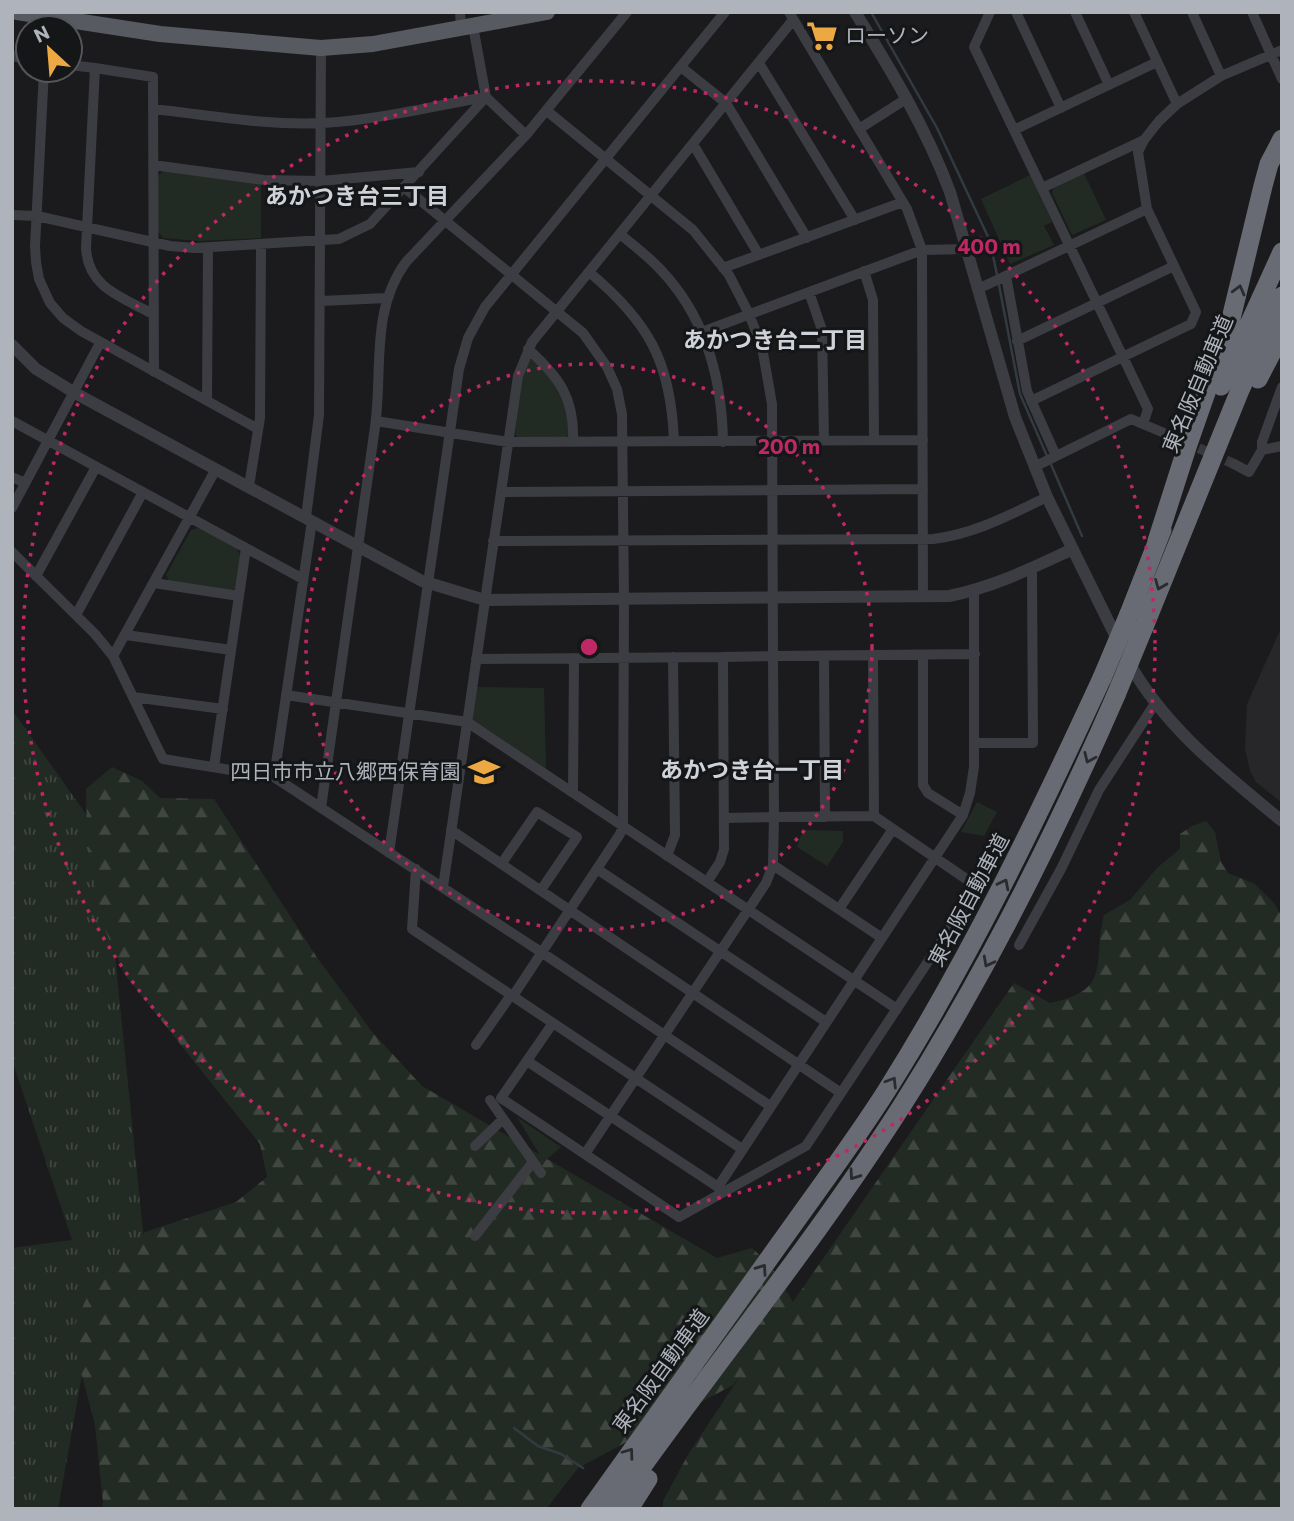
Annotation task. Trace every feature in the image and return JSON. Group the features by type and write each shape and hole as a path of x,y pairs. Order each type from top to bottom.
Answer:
{"highway":[{"path":"1166,546 1188,444 1229,327 1269,164 1282,139"},
{"name":"東名阪自動車道","path":"612,1509 810,1238 901,1107 971,993 1048,845 1116,695 1136,620 1166,546 1229,368 1282,252"},
{"name":"東名阪自動車道","path":"1166,546 1282,296"},
{"path":"1166,546 1282,333"},
{"name":"東名阪自動車道","path":"590,1509 885,1093 936,1010 1023,848 1102,678 1136,620"},
{"path":"629,1509 720,1362"}],"main road":[{"path":"17,12 160,34 321,48 373,44 465,22 547,12"}],"street":[{"path":"321,808 376,421 382,316 386,298 397,273 406,262 526,135 627,12"},
{"path":"389,853 461,359 468,338 485,307 725,12"},
{"path":"855,12 906,99 938,161 967,249 1014,417 1047,460"},
{"path":"990,12 974,47 1148,409 1143,424"},
{"path":"1016,12 1061,108"},
{"path":"1075,12 1109,85"},
{"path":"1134,12 1177,104"},
{"path":"1192,12 1221,76"},
{"path":"1252,12 1276,52 1282,79"},
{"path":"443,887 518,376 528,349 759,63 791,16 903,202 922,250 923,597"},
{"path":"465,22 486,97 526,135"},
{"path":"274,776 303,579 319,415 321,48"},
{"path":"1031,401 1191,324 1196,312 1147,209 1138,152 1159,121 1177,104 1221,76 1276,52"},
{"path":"1014,130 1157,62"},
{"path":"759,63 855,220"},
{"path":"681,66 726,103 807,238"},
{"path":"84,67 153,76 154,372"},
{"path":"95,68 87,257 93,275 110,291 153,314"},
{"path":"43,84 35,246 37,269 50,303 63,318 100,343 258,429"},
{"path":"153,109 277,122 321,123 382,116 486,97"},
{"path":"12,215 37,216 170,246 208,248 346,237 363,229 405,188 486,97"},
{"path":"859,129 906,99"},
{"path":"547,111 692,230 723,268 749,314 762,347 772,404 774,441 773,865 766,883 585,1154"},
{"path":"1042,188 1144,140"},
{"path":"693,144 759,255"},
{"path":"153,165 264,180 321,181 419,172"},
{"path":"405,188 583,333 607,366 620,402 624,491 623,826 512,996 476,1045"},
{"path":"723,268 903,202"},
{"path":"978,289 1147,209"},
{"path":"620,234 669,279 687,303 702,332 718,383 723,416 723,442"},
{"path":"249,486 258,429 261,244"},
{"path":"207,401 208,248"},
{"path":"702,332 922,250 967,249"},
{"path":"1017,341 1174,266"},
{"path":"864,271 873,300 873,439"},
{"path":"589,272 612,291 636,317 659,358 671,399 674,441"},
{"path":"1000,279 1047,460 1047,497 1125,655 1156,702 1199,753 1282,821"},
{"path":"808,292 822,326 824,440"},
{"path":"321,301 386,298"},
{"path":"12,508 100,343"},
{"path":"12,345 36,369 75,393 428,585 485,600 949,596 974,591 1032,569 1073,548"},
{"path":"528,349 553,372 562,385 570,404 573,442"},
{"path":"1234,464 1250,472 1262,450 1262,442 1282,387"},
{"path":"1047,460 1131,419 1176,438"},
{"path":"12,421 303,579"},
{"path":"376,421 508,442 923,440"},
{"path":"1262,450 1282,446"},
{"path":"36,576 96,467"},
{"path":"113,656 216,470"},
{"path":"12,477 25,483"},
{"path":"501,492 923,489"},
{"path":"76,615 143,492"},
{"path":"494,541 923,539 956,536 977,530 1047,497"},
{"path":"214,767 246,548"},
{"path":"12,552 113,656 163,759 274,776 770,1107"},
{"path":"975,743 1033,743 1032,569"},
{"path":"154,583 239,596"},
{"path":"719,1190 742,1149 963,815 973,778 975,743 974,591"},
{"path":"127,635 231,650"},
{"path":"476,659 975,654"},
{"path":"873,655 874,816"},
{"path":"923,655 923,785 928,793 963,815"},
{"path":"707,882 722,856 723,656"},
{"path":"824,656 825,817"},
{"path":"573,657 573,792"},
{"path":"667,856 675,835 673,657"},
{"path":"286,695 467,722 897,1009"},
{"path":"133,696 223,709"},
{"path":"1019,945 1061,869 1099,790 1156,702"},
{"path":"502,863 537,812 577,837 541,890"},
{"path":"553,1023 501,1098 679,1217 719,1190 806,1146 976,889 975,885 874,816 724,818"},
{"path":"839,909 893,829"},
{"path":"451,830 841,1093"},
{"path":"773,865 882,938"},
{"path":"416,869 412,929 742,1149"},
{"path":"597,869 825,1023"},
{"path":"527,1060 719,1190"},
{"path":"490,1100 541,1173"},
{"path":"475,1146 516,1108"},
{"path":"475,1236 533,1161"}],"shaded area":[{"path":"1282,626 1282,803 1256,782 1250,771 1245,748 1247,704"}],"green space":[{"path":"163,171 261,183 261,238 199,241 163,238 158,231 158,176"},
{"path":"1084,173 1106,220 1072,235 1052,193 1054,187"},
{"path":"1030,175 1052,222 1044,226 1054,245 1010,264 981,199"},
{"path":"533,359 560,392 570,433 566,437 518,437 515,434 521,381 528,361"},
{"path":"199,528 236,548 242,558 238,587 231,591 169,581 166,575 191,530"},
{"path":"476,687 544,688 546,769 474,721 471,717"},
{"path":"12,710 103,838 145,1251 87,1347 58,1509 12,1509 12,1248 72,1240 12,1060"},
{"path":"112,767 142,781 160,798 214,799 318,959 373,1033 422,1086 717,1258 752,1248 771,1266 793,1302 1014,983 1050,1003 1083,991 1092,982 1096,972 1104,915 1130,900 1158,867 1180,849 1180,834 1206,821 1215,832 1221,862 1228,873 1255,884 1274,903 1282,917 1282,1509 663,1509 663,1501 689,1453 741,1375 733,1385 578,1468 546,1509 102,1509 95,1425 71,1334 87,1297 145,1232 236,1202 267,1177 260,1144 125,975 103,925 87,836 86,789"},
{"path":"977,802 997,812 984,836 961,832"},
{"path":"803,830 843,831 843,842 827,866 797,847"},
{"path":"517,1117 561,1147 544,1162"}],"waterway":[{"path":"871,12 937,128 990,241 997,275"},
{"path":"999,285 1020,394 1047,456"},
{"path":"1050,462 1082,536"},
{"path":"514,1428 538,1446 561,1454 583,1468"}],"tunnel":[{"path":"1185,442 1234,464"}],"place":[{"name":"ローソン","path":"822,36"},
{"name":"四日市市立八郷西保育園","path":"484,772"}],"district":[{"name":"あかつき台三丁目","path":"357,196"},
{"name":"あかつき台二丁目","path":"775,340"},
{"name":"あかつき台一丁目","path":"752,770"}]}
